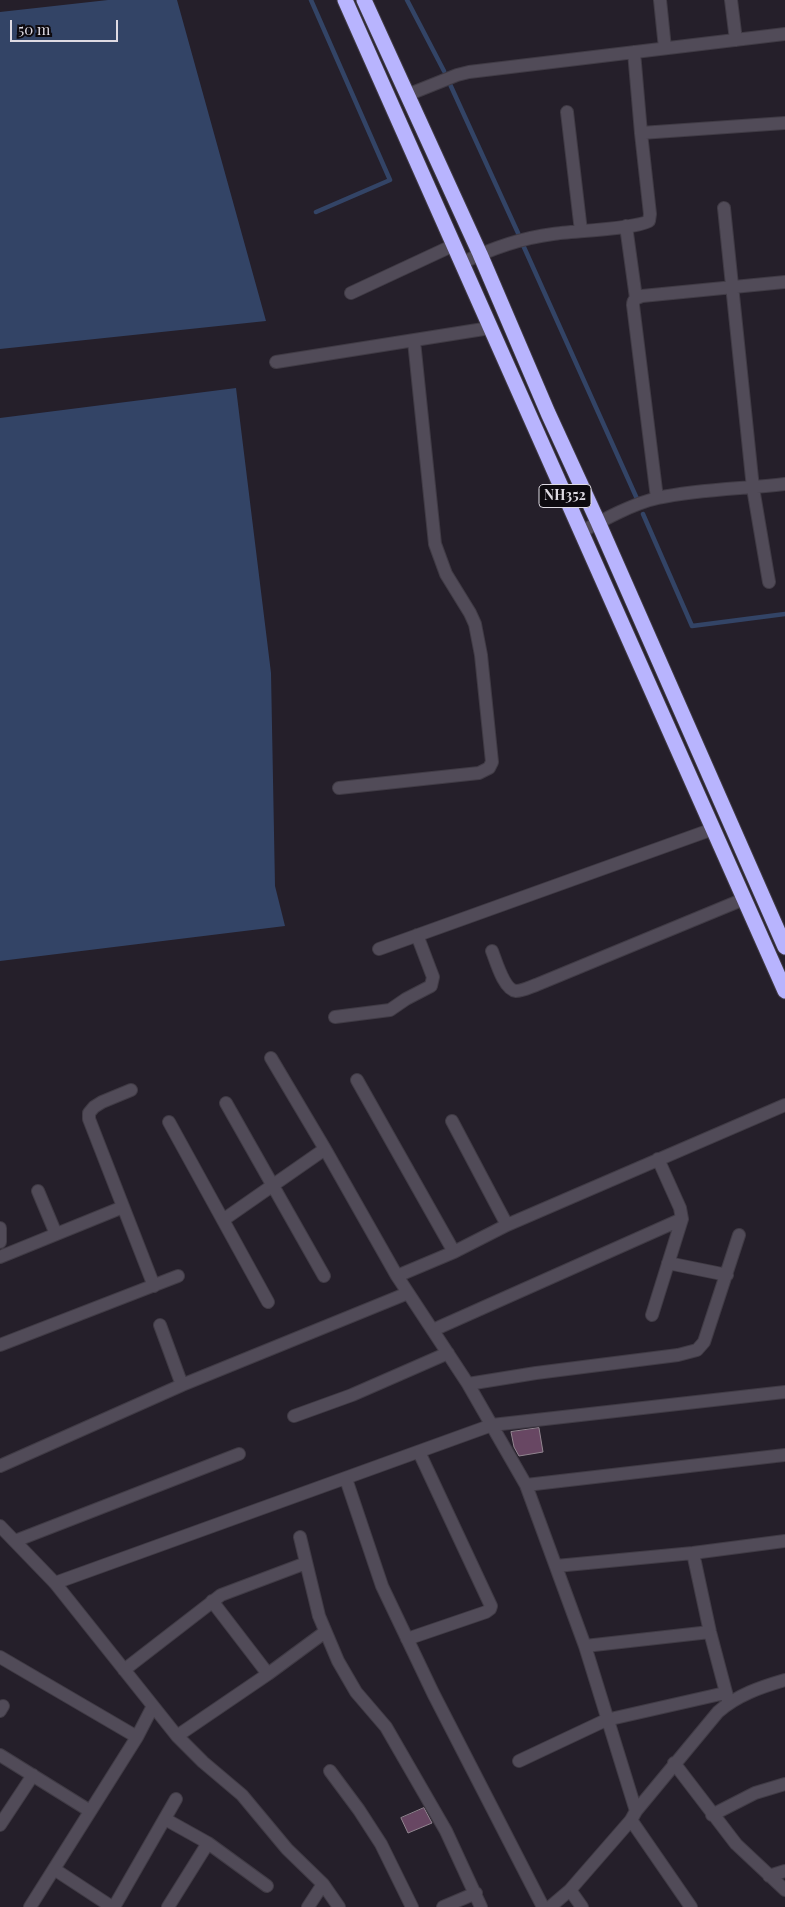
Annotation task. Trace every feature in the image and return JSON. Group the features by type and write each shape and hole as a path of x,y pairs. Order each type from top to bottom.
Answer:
{"highway":[{"name":"NH352","path":"345,0 785,991"},
{"name":"NH352","path":"364,0 480,254 548,413 785,947"},
{"path":"716,835 735,831"}],"street":[{"path":"660,0 665,48"},
{"path":"731,0 736,40"},
{"path":"407,95 458,74 469,72 785,34"},
{"path":"462,264 480,254 532,238 645,223 650,218 634,52"},
{"path":"568,112 581,231"},
{"path":"641,133 785,123"},
{"path":"724,208 753,488 769,582"},
{"path":"626,226 636,298 633,305 657,498"},
{"path":"351,293 454,245"},
{"path":"636,298 785,282"},
{"path":"276,362 490,328"},
{"path":"339,788 479,773 489,768 492,762 481,655 475,624 446,574 435,544 414,340"},
{"path":"581,532 598,522 657,498 707,491 785,484"},
{"path":"379,949 716,835"},
{"path":"492,951 506,985 513,990 522,990 744,900"},
{"path":"335,1017 390,1010 431,986 433,977 417,935"},
{"path":"271,1058 326,1150 396,1276 468,1384 526,1485 585,1646 633,1815 691,1907"},
{"path":"358,1080 454,1252"},
{"path":"131,1090 94,1107 89,1113 90,1122 154,1286"},
{"path":"226,1103 324,1276"},
{"path":"396,1276 454,1252 507,1225 658,1159 785,1106"},
{"path":"169,1122 268,1302"},
{"path":"452,1122 507,1225"},
{"path":"223,1220 326,1150"},
{"path":"652,1315 682,1219 680,1208 658,1159"},
{"path":"38,1191 56,1234"},
{"path":"0,1258 123,1207"},
{"path":"433,1330 682,1219"},
{"path":"0,1228 0,1242"},
{"path":"468,1384 693,1352 703,1345 739,1235"},
{"path":"668,1263 727,1275"},
{"path":"0,1345 178,1276"},
{"path":"0,1466 182,1385 408,1293"},
{"path":"160,1325 182,1385"},
{"path":"294,1416 352,1394 448,1353"},
{"path":"55,1583 492,1425 785,1392"},
{"path":"407,1639 486,1612 491,1606 419,1452"},
{"path":"15,1541 239,1454"},
{"path":"526,1485 785,1455"},
{"path":"346,1479 382,1586 432,1693 543,1907"},
{"path":"1,1532 15,1541 55,1583 177,1736 202,1762 234,1787 287,1849 323,1884 339,1907"},
{"path":"300,1537 317,1610 324,1632 338,1661 356,1692 386,1727 437,1815 476,1893 481,1907"},
{"path":"556,1566 693,1553 785,1541"},
{"path":"693,1553 710,1632 727,1697"},
{"path":"124,1670 212,1601 234,1590 306,1563"},
{"path":"212,1601 268,1674"},
{"path":"177,1736 268,1674 324,1632"},
{"path":"585,1646 710,1632"},
{"path":"0,1657 137,1737"},
{"path":"519,1761 606,1720 727,1697 785,1680"},
{"path":"550,1907 570,1890 633,1815 727,1697"},
{"path":"30,1907 137,1737 153,1706"},
{"path":"0,1755 90,1812"},
{"path":"674,1763 736,1844 785,1890"},
{"path":"330,1771 381,1844 412,1907"},
{"path":"0,1825 32,1775"},
{"path":"712,1815 755,1794 785,1784"},
{"path":"54,1869 113,1907 176,1799"},
{"path":"165,1818 208,1843 267,1886"},
{"path":"168,1907 208,1843"},
{"path":"769,1876 785,1871"},
{"path":"308,1907 323,1884"},
{"path":"570,1890 582,1907"},
{"path":"443,1907 476,1893"}],"water":[{"path":"108,0 177,0 266,321 0,349 0,12"},
{"path":"236,388 271,673 275,886 285,926 0,961 0,418"}],"building":[{"path":"539,1428 543,1452 519,1456 514,1447 511,1432"},
{"path":"424,1808 432,1823 408,1833 401,1818"}],"waterway":[{"path":"311,0 390,180 316,212"},
{"path":"407,0 444,71"},
{"path":"449,82 518,233"},
{"path":"523,245 638,501"},
{"path":"643,514 692,626 785,614"}]}
